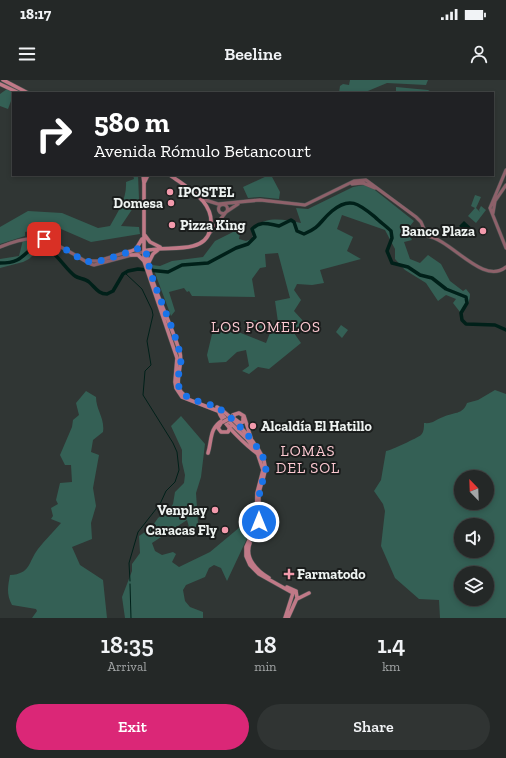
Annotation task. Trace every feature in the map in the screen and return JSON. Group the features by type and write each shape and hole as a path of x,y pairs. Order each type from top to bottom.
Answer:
{"main road":[{"path":"3,80 26,92"},
{"path":"0,84 18,92"},
{"path":"143,176 144,250 146,263 177,358 174,382 182,397 218,411 252,444 258,454 262,470 257,492 256,523 246,547 245,554 250,565 259,574 294,592"},
{"path":"144,183 148,176"},
{"path":"144,250 194,246 201,243 209,235 212,222 208,206 202,199 171,176"},
{"path":"144,234 152,244 163,248"},
{"path":"130,253 136,249 144,234"},
{"path":"146,263 154,253 163,248"},
{"path":"130,253 138,255 146,263"},
{"path":"154,286 181,355 178,381 180,389 185,396 213,405 239,423 243,421 241,415 234,416"},
{"path":"218,411 249,448 258,454"},
{"path":"225,413 252,440 262,455 266,469 260,492 259,522 249,546 249,555 253,564 262,573 294,592 296,600"},
{"path":"208,453 212,431 216,424 239,413 244,416 252,440"},
{"path":"223,421 218,426 220,431 228,432 230,427"},
{"path":"286,618 294,592"},
{"path":"286,618 296,600 309,593"}],"street":[{"path":"506,170 490,206 506,248"},
{"path":"503,177 503,180 506,180"},
{"path":"202,199 213,204 264,200 308,205 354,181 366,180 416,217 421,222 427,236 441,241 484,270 494,272 506,267"},
{"path":"497,190 502,184 505,186"},
{"path":"492,214 495,201 505,186"},
{"path":"223,204 219,206 218,211 222,214 242,202"},
{"path":"209,235 226,212 227,207 223,204"},
{"path":"0,247 25,238 44,239 87,261 95,262 144,250"}],"shaded area":[{"path":"350,80 428,80 426,85 387,83 365,92 339,92 340,86 343,84 349,85"},
{"path":"396,87 428,90 431,92 396,92"},
{"path":"7,89 12,92 12,98 8,109 0,106 0,94"},
{"path":"133,176 138,176 139,199 121,226 139,227 140,234 91,242 61,229 43,228 25,232 25,236 0,244 0,227 28,211 62,213 98,228 110,226 123,200 126,182 134,179"},
{"path":"267,176 272,176 280,192 279,199 260,197 248,198 243,187"},
{"path":"364,185 371,187 414,221 410,226 405,227 412,240 404,242 410,259 420,263 428,255 441,264 450,281 463,291 466,289 470,294 464,309 460,312 453,303 456,299 446,295 438,301 426,283 405,270 395,259 395,249 385,230 342,215 337,229 353,237 347,251 361,259 320,270 324,283 312,285 297,284 294,290 301,300 294,311 305,323 294,333 301,343 269,369 258,367 249,374 242,371 249,366 246,350 237,352 226,362 209,363 207,355 213,330 223,326 266,343 270,333 243,320 256,320 269,326 278,322 275,301 290,298 278,253 265,254 266,267 260,268 252,279 255,297 192,296 189,291 187,292 184,288 169,292 175,311 171,316 152,265 160,266 172,261 203,257 215,241 241,228 239,239 246,241 252,239 255,226 266,221 277,220 301,223 296,208 308,209 353,187"},
{"path":"475,195 481,197 476,208 480,212 479,210 481,206 486,210 476,223 468,216 475,208 471,206"},
{"path":"464,221 475,231 471,236 459,226"},
{"path":"47,239 46,253 37,251 29,259 23,262 0,268 0,259 19,256 23,240"},
{"path":"341,325 348,330 342,338 336,332"},
{"path":"495,390 506,394 506,618 440,618 439,600 419,599 395,578 381,546 385,511 383,504 374,491 381,480 386,451 421,435 424,423 432,422 447,415 457,413 463,410 467,403 478,400"},
{"path":"86,391 96,397 97,406 103,422 103,432 93,440 91,452 99,455 93,488 96,506 91,523 92,539 72,547 80,565 103,580 107,618 32,618 37,611 36,609 12,605 8,594 10,575 17,574 25,570 38,549 61,523 51,519 53,516 51,508 58,504 56,500 60,483 72,482 71,465 65,465 60,455 72,427 73,420 79,415 76,403"},
{"path":"181,416 205,444 201,477 196,493 198,523 195,529 185,536 189,527 187,520 152,543 155,551 162,555 173,552 176,554 172,562 179,567 210,552 246,522 250,532 227,581 221,568 214,565 209,568 205,577 186,585 183,590 185,601 190,607 203,612 203,618 125,618 122,597 132,571 132,564 140,553 139,536 151,528 158,518 169,510 173,504 175,492 184,483 185,475 182,462 182,450 171,426"}],"waterway":[{"path":"0,263 15,261 33,247 45,247 51,251 75,276 84,279 99,292 107,294 113,291 123,274 128,271 138,269 168,272 182,265 208,263 236,248 248,244 255,237 252,229 258,224 265,223 279,226 291,220 294,222 297,231 304,234 317,227 338,206 349,203 359,205 364,208 391,231 392,238 387,251 392,263 408,267 420,275 432,278 446,289 466,297 467,303 461,313 462,320 466,324 495,325 506,330"},
{"path":"125,273 142,289 152,310 153,315 147,341 151,365 145,371 143,395 173,443 177,452 179,470 175,482 166,491 160,504 138,532 129,563 130,581"},
{"path":"130,584 131,618"}],"place":[{"name":"IPOSTEL","path":"170,192"},
{"name":"Domesa","path":"171,203"},
{"name":"Pizza King","path":"172,225"},
{"name":"Banco Plaza","path":"483,231"},
{"name":"Alcaldía El Hatillo","path":"253,426"},
{"name":"Venplay","path":"215,510"},
{"name":"Caracas Fly","path":"225,530"},
{"name":"Farmatodo","path":"289,574"}],"district":[{"name":"LOS POMELOS","path":"266,327"},
{"name":"LOMAS DEL SOL","path":"308,460"}],"route":[{"path":"44,239 87,261 95,262 140,248 143,248 146,251 148,263 166,317 181,355 178,375 178,384 180,389 185,396 213,405 225,413 255,443 265,462 266,469 260,492 259,522"}]}
